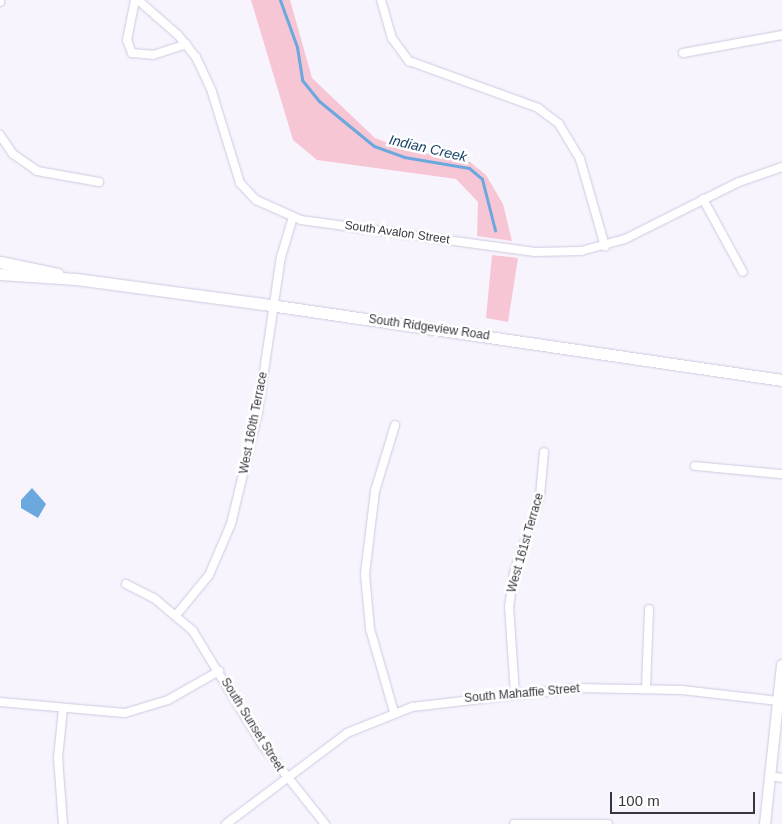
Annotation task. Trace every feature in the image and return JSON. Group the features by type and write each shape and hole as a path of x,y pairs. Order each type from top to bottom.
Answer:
{"main road":[{"name":"South Ridgeview Road","path":"0,262 76,279"},
{"name":"South Ridgeview Road","path":"0,274 76,279 782,380"}],"street":[{"name":"South Avalon Street","path":"186,44 145,56 132,53 127,40 136,0 186,44 212,92 240,183 256,200 293,217 541,252 605,246 704,199 782,167"},
{"path":"381,0 392,38 409,60 538,108 559,124 580,159 605,246"},
{"path":"683,53 782,35"},
{"path":"0,135 13,154 37,171 99,182"},
{"path":"704,199 743,272"},
{"name":"West 160th Terrace","path":"177,614 209,575 231,524 258,412 274,306 293,217"},
{"path":"394,712 370,629 365,574 374,491 395,425"},
{"name":"West 161st Terrace","path":"515,694 509,600 540,496 544,452"},
{"path":"695,466 782,474"},
{"name":"South Sunset Street","path":"126,584 177,614 219,671 284,777 325,824"},
{"path":"646,688 649,609"},
{"path":"765,824 782,665"},
{"name":"South Sunset Street","path":"0,702 107,714 140,710 219,671"},
{"name":"South Mahaffie Street","path":"284,777 347,733 394,712 439,702 515,694 646,688 778,701"},
{"path":"63,710 58,758 63,824"},
{"path":"770,776 782,778"},
{"path":"226,824 284,777"},
{"path":"514,824 608,824"}],"shaded area":[{"path":"251,0 290,0 312,78 375,138 404,149 470,162 486,175 503,204 512,241 477,236 478,202 456,179 317,160 293,140"},
{"path":"492,255 518,258 508,322 486,318"}],"water":[{"path":"32,488 46,504 38,518 21,508 21,500"}],"waterway":[{"name":"Indian Creek","path":"280,0 297,47 302,80 319,101 374,146 404,157 469,168 482,179 495,230"}]}
